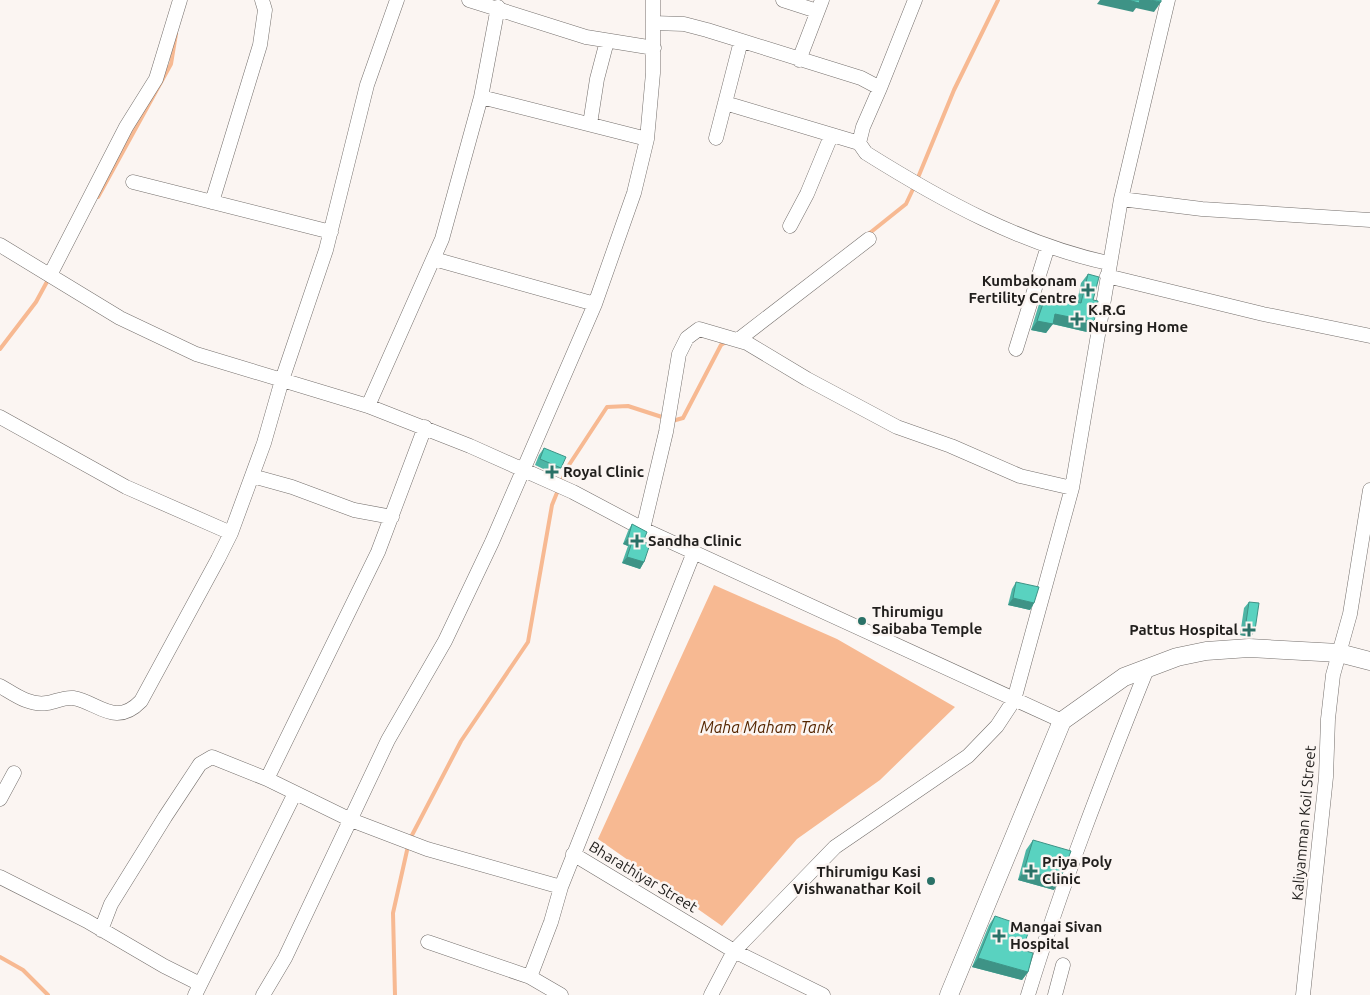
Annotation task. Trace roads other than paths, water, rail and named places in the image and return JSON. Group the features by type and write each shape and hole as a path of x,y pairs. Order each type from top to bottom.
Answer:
{"main road":[{"path":"948,995 1062,721 1124,677 1177,657 1206,651 1249,648 1339,654 1370,661"}],"street":[{"path":"44,272 156,79 180,0"},
{"path":"212,202 260,45 265,10 262,0"},
{"path":"0,686 29,702 39,704 60,698 75,698 100,710 119,713 134,708 141,701 176,640 231,533 252,476 331,232 368,85 397,0"},
{"path":"469,0 498,7 554,28 607,41 654,48"},
{"path":"263,995 285,958 388,740 445,640 523,470 595,304 624,227 647,139 652,104 654,48 652,0"},
{"path":"782,0 820,6 799,60"},
{"path":"859,143 863,127 915,0"},
{"path":"712,995 734,951 835,847 968,756 997,726 1014,700 1072,488 1121,199 1168,0"},
{"path":"368,406 434,259 454,200 481,97 498,7"},
{"path":"653,23 684,24 799,60 836,68 880,88"},
{"path":"590,124 597,79 607,41"},
{"path":"716,138 741,41"},
{"path":"481,97 647,139"},
{"path":"725,103 859,143 866,154 969,212 1108,270 1263,314 1370,336"},
{"path":"790,226 807,194 831,136"},
{"path":"132,182 331,232"},
{"path":"1121,199 1202,209 1370,220"},
{"path":"742,342 869,239"},
{"path":"0,245 120,318 196,354 368,406 425,427 573,492 643,529 1062,721"},
{"path":"1016,349 1048,246"},
{"path":"434,259 595,304"},
{"path":"643,529 666,432 679,354 687,338 699,329 716,332 742,342 806,379 897,427 951,446 1020,476 1072,488"},
{"path":"0,417 126,487 231,533"},
{"path":"266,779 340,633 392,518 425,427"},
{"path":"252,476 292,487 354,510 392,518"},
{"name":"Kaliyamman Koil Street","path":"1303,995 1325,787 1328,719 1333,675 1350,614 1370,490"},
{"path":"573,854 694,552"},
{"path":"1028,995 1099,788 1147,669"},
{"path":"101,930 111,904 165,817 206,759 212,757 221,759 266,779 351,820 428,849 561,887"},
{"path":"0,800 14,773"},
{"path":"0,877 101,930 198,990 295,793"},
{"name":"Bharathiyar Street","path":"530,977 552,922 561,887 573,854 734,951 823,995"},
{"path":"428,942 530,977 561,995"},
{"path":"1055,995 1063,964"}],"water":[{"name":"Maha Maham Tank","path":"714,585 837,639 955,707 880,780 797,839 722,926 598,839"}],"waterway":[{"path":"917,180 954,90 998,0"},
{"path":"98,197 171,64 176,34"},
{"path":"866,236 906,204 914,187"},
{"path":"0,349 36,302 49,278"},
{"path":"672,421 683,418 721,345 727,341"},
{"path":"410,839 461,741 528,642 552,505 567,468 607,407 628,406 665,418"},
{"path":"395,995 393,913 408,846"},
{"path":"0,957 23,970 48,995"}],"place":[{"name":"Kumbakonam Fertility Centre","path":"1088,290"},
{"name":"K.R.G Nursing Home","path":"1077,319"},
{"name":"Royal Clinic","path":"552,472"},
{"name":"Sandha Clinic","path":"637,541"},
{"name":"Thirumigu Saibaba Temple","path":"862,621"},
{"name":"Pattus Hospital","path":"1249,630"},
{"name":"Priya Poly Clinic","path":"1031,871"},
{"name":"Thirumigu Kasi Vishwanathar Koil","path":"931,881"},
{"name":"Mangai Sivan Hospital","path":"999,936"}]}
